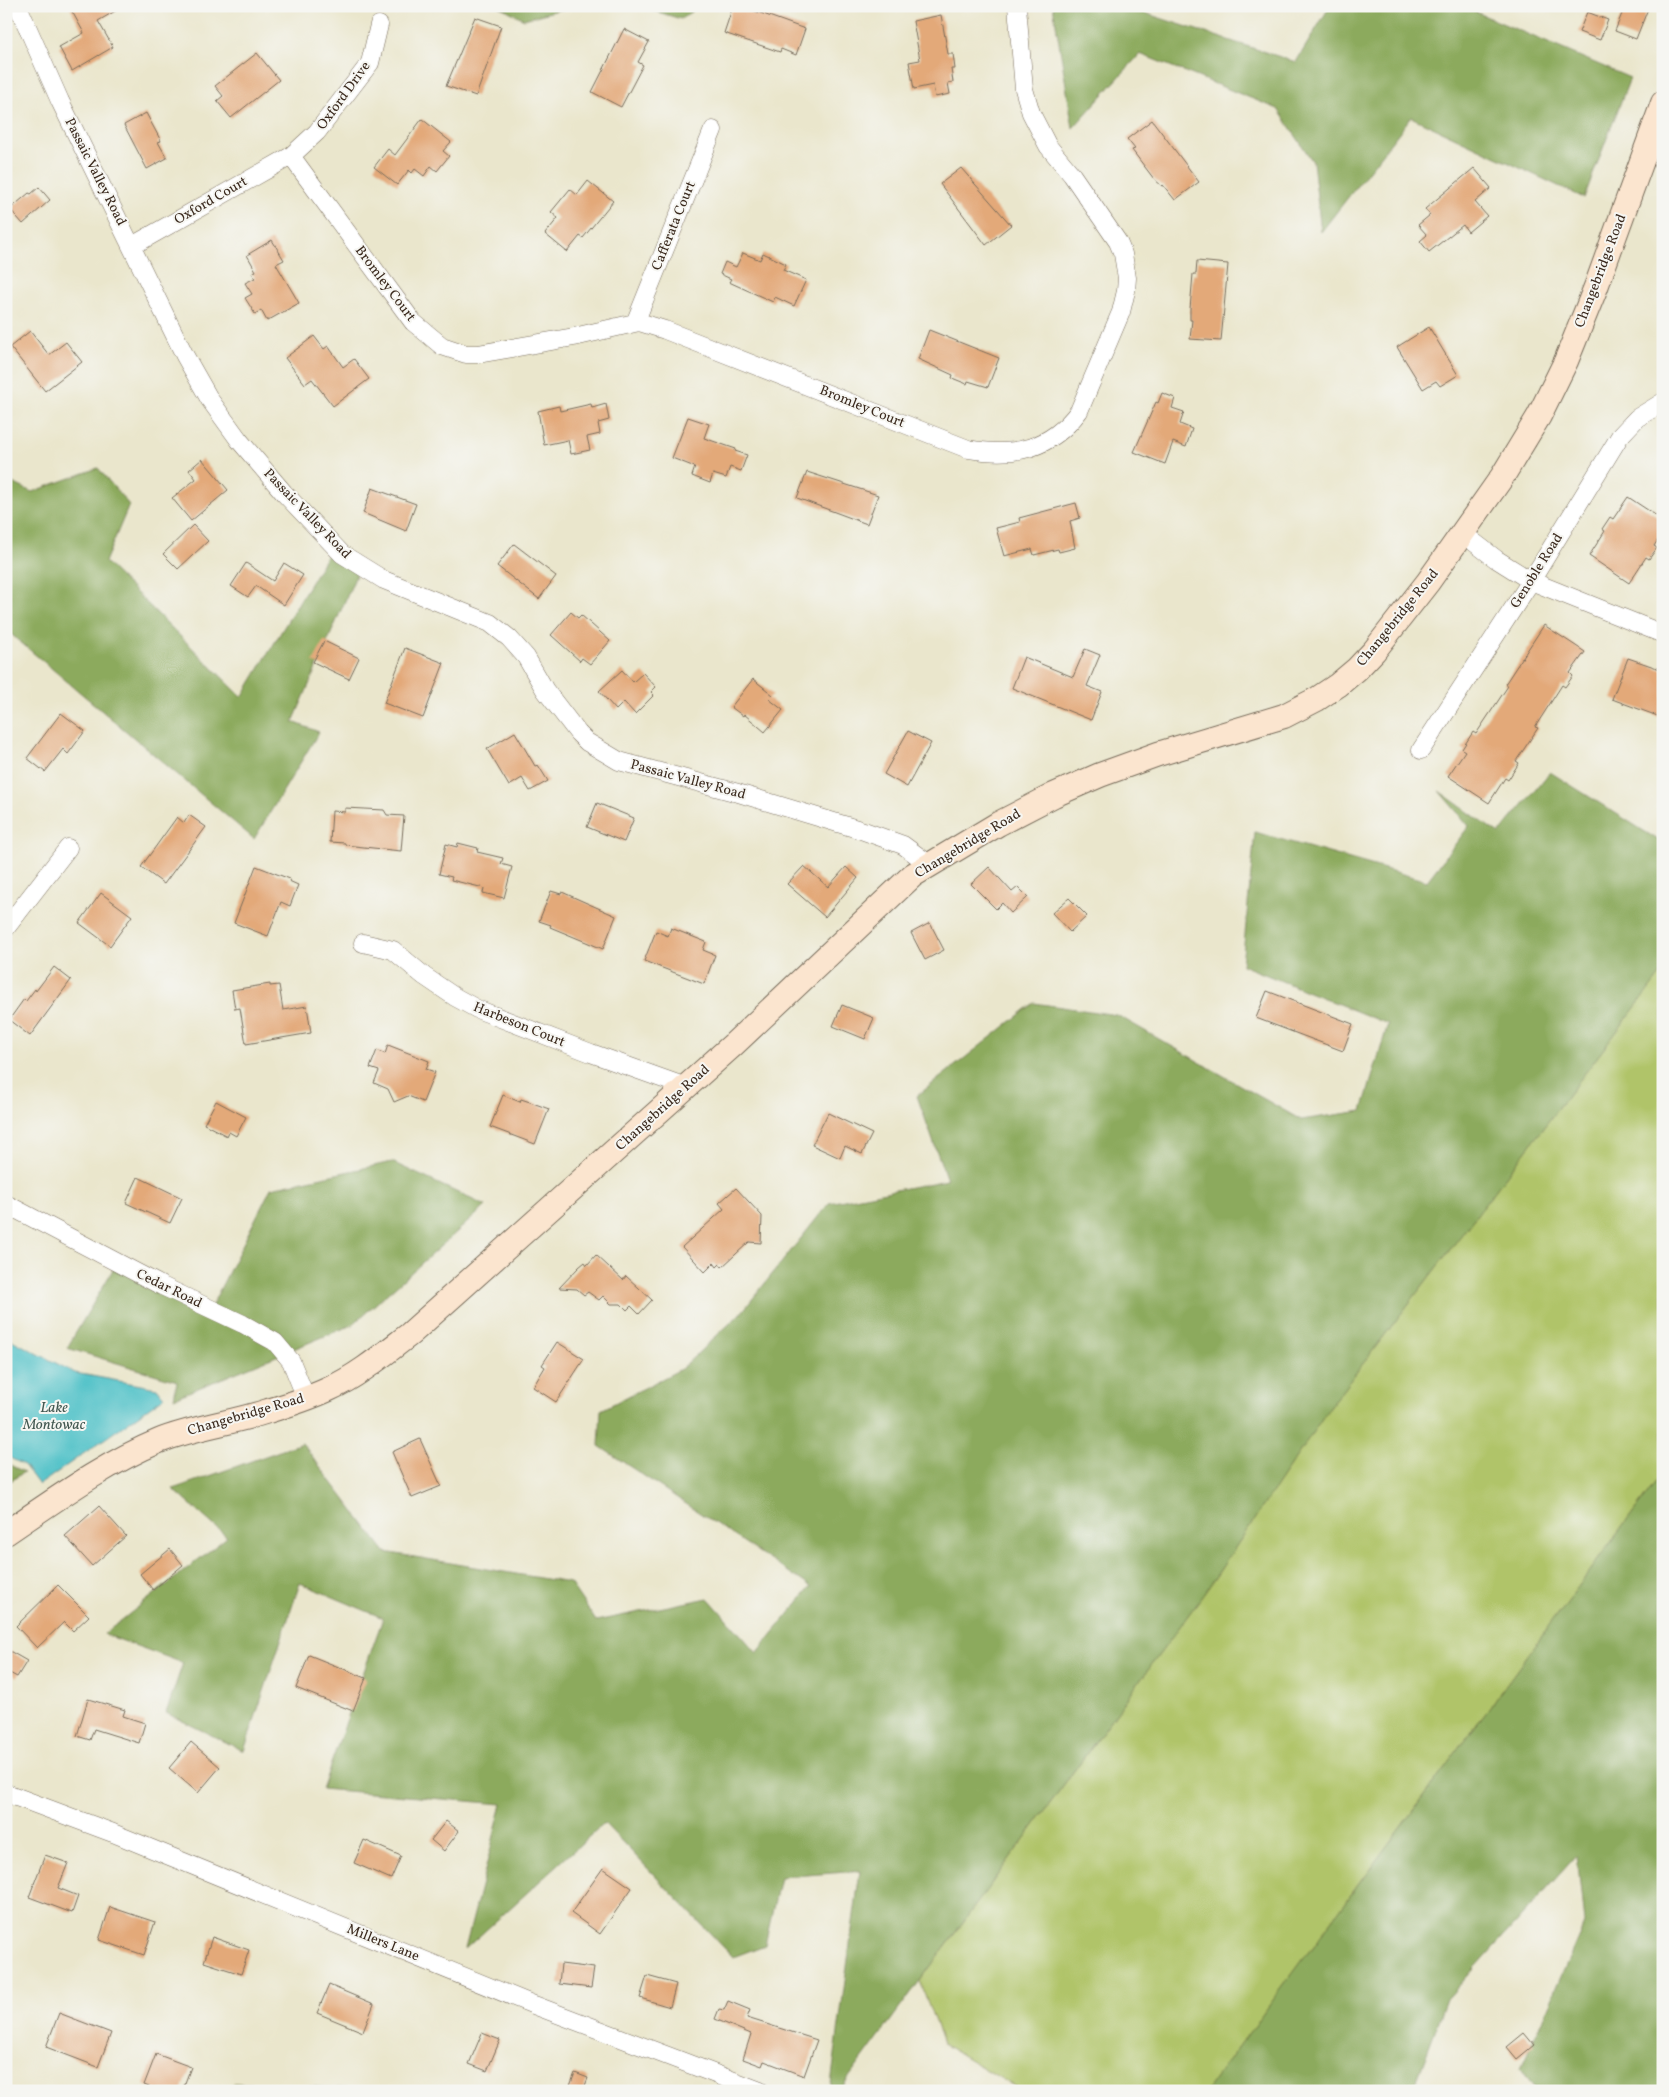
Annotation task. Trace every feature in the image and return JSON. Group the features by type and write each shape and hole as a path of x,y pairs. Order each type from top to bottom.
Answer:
{"main road":[{"name":"Changebridge Road","path":"6,1533 78,1485 158,1442 194,1429 267,1412 306,1398 330,1389 367,1366 410,1334 734,1044 913,875 998,824 1054,795 1100,775 1158,754 1284,716 1317,699 1338,685 1374,651 1428,582 1502,477 1539,416 1566,360 1596,287 1663,102"}],"street":[{"name":"Passaic Valley Road","path":"18,6 60,101 184,356 210,400 239,440 284,493 342,554 384,580 490,623 510,638 526,658 545,690 578,733 587,742 619,761 738,793 864,831 903,845 930,865"},
{"name":"Bromley Court","path":"291,156 413,322 442,346 466,354 478,354 574,337 639,322 665,330 968,450 993,454 1018,451 1042,443 1063,430 1079,411 1121,312 1126,291 1126,266 1118,242 1072,175 1048,146 1030,113 1024,89 1017,6"},
{"name":"Oxford Drive","path":"291,156 317,132 370,63 379,25"},
{"name":"Cafferata Court","path":"635,323 713,130"},
{"name":"Oxford Court","path":"132,246 291,156"},
{"name":"Genoble Road","path":"1421,750 1531,581 1620,436 1637,418 1663,402"},
{"path":"1462,533 1496,559 1531,581 1663,634"},
{"path":"6,928 68,848"},
{"name":"Harbeson Court","path":"363,943 393,950 424,976 477,1009 686,1087"},
{"name":"Cedar Road","path":"6,1204 104,1257 243,1324 275,1342 291,1361 306,1398"},
{"name":"Millers Lane","path":"6,1793 113,1833 534,2005 760,2091"}],"green space":[{"path":"499,6 573,6 524,19"},
{"path":"638,6 699,6 681,19"},
{"path":"1053,6 1132,6 1132,9 1296,62 1330,6 1462,6 1630,78 1584,198 1411,117 1321,232 1313,162 1278,109 1140,54 1073,128"},
{"path":"98,468 129,505 105,562 242,697 332,547 360,566 293,722 319,732 254,839 6,630 6,480 32,492"},
{"path":"1550,772 1663,843 1663,971 1329,1408 1208,1588 839,2091 830,2091 860,1871 780,1877 765,1945 733,1957 604,1823 465,1949 502,1804 322,1789 383,1618 300,1583 244,1751 166,1713 183,1663 104,1634 227,1537 173,1489 302,1443 385,1552 570,1583 596,1621 708,1598 757,1653 811,1587 599,1446 601,1410 681,1369 742,1312 829,1203 947,1180 917,1096 1034,1003 1117,1015 1301,1120 1362,1111 1388,1024 1242,965 1255,832 1427,881 1469,826 1439,791 1499,834"},
{"path":"1663,971 1663,1472 1206,2091 1022,2091 943,2044 920,1981 1208,1588 1329,1408"},
{"path":"392,1162 486,1206 352,1325 174,1398 177,1381 67,1348 115,1266 207,1315 271,1188"},
{"path":"6,1463 24,1472 6,1484"},
{"path":"1663,1472 1663,2091 1536,2091 1521,2068 1584,1924 1577,1855 1447,1999 1413,2091 1206,2091"},
{"path":"234,2083 354,2089 352,2091 229,2091"}],"water":[{"name":"Lake Montowac","path":"6,1337 75,1373 157,1388 164,1397 39,1485 24,1465 6,1456"}],"building":[{"path":"69,6 124,6 98,21 113,47 72,71 59,47 84,33"},
{"path":"733,6 741,6 805,29 796,55 781,49 780,52 724,33"},
{"path":"1625,6 1649,6 1636,39 1615,31"},
{"path":"1587,12 1608,20 1600,40 1579,32"},
{"path":"941,15 948,54 953,54 955,69 951,69 953,82 948,83 950,94 935,97 933,85 914,89 909,62 920,60 913,21"},
{"path":"475,17 501,26 476,96 446,86"},
{"path":"624,29 649,42 638,62 643,65 621,107 592,92"},
{"path":"257,53 279,80 231,118 217,101 223,96 215,86"},
{"path":"146,113 161,141 158,142 167,158 147,169 124,125"},
{"path":"422,119 451,142 443,151 449,156 437,171 431,166 424,176 415,169 412,173 409,170 397,185 374,167 388,149 395,155"},
{"path":"1152,120 1199,182 1175,200 1163,185 1154,179 1132,150 1135,149 1127,139"},
{"path":"961,168 1011,225 986,245 940,184"},
{"path":"1474,168 1491,188 1475,202 1487,216 1468,232 1463,225 1429,252 1420,241 1427,235 1418,225 1430,215 1425,209"},
{"path":"588,181 613,201 583,238 580,236 567,252 545,234 558,218 551,212 570,189 577,195"},
{"path":"39,187 50,200 23,224 10,209"},
{"path":"272,240 284,260 276,264 299,303 267,321 261,310 255,314 245,298 252,294 245,283 255,278 252,273 256,271 247,255"},
{"path":"743,253 760,260 763,253 786,264 783,270 806,280 794,306 775,297 773,302 729,282 731,279 720,274 725,262 736,267"},
{"path":"1197,261 1228,264 1221,341 1190,339 1193,274 1196,274"},
{"path":"1429,327 1458,375 1440,386 1436,381 1423,389 1397,347"},
{"path":"929,330 999,358 988,387 968,381 967,384 952,378 953,375 918,359"},
{"path":"30,331 49,355 66,342 82,362 45,391 10,347"},
{"path":"314,336 324,349 328,346 343,367 354,359 369,379 333,406 312,379 305,384 285,358"},
{"path":"1162,393 1175,398 1172,408 1184,412 1180,424 1192,429 1186,447 1173,442 1165,464 1134,452 1156,402 1158,403"},
{"path":"591,404 592,408 606,404 609,420 598,423 600,434 587,437 590,450 571,454 568,440 544,445 538,411 559,406 560,411"},
{"path":"688,417 709,424 704,438 736,449 735,451 747,455 741,471 730,467 726,478 713,474 710,483 692,476 695,467 672,458"},
{"path":"202,459 228,490 191,521 172,498 196,479 189,470"},
{"path":"807,472 878,495 867,524 797,498"},
{"path":"372,488 416,504 406,531 363,513"},
{"path":"1628,497 1663,520 1663,532 1654,546 1657,548 1649,559 1646,557 1629,583 1589,556 1605,531 1602,529 1610,517 1613,519"},
{"path":"1076,503 1080,518 1070,521 1075,548 1059,552 1058,549 1034,555 1032,549 1004,556 996,528 1020,522 1019,518"},
{"path":"193,525 208,541 178,569 163,554"},
{"path":"514,544 556,576 539,599 497,566"},
{"path":"246,563 273,581 284,563 303,575 284,605 256,586 248,597 231,586"},
{"path":"571,612 578,618 581,615 610,641 590,664 582,658 580,661 551,635"},
{"path":"1544,625 1585,652 1570,673 1573,676 1565,687 1562,685 1535,727 1538,728 1516,761 1519,763 1508,780 1505,778 1489,803 1448,776 1465,751 1462,749 1473,732 1476,734 1508,686 1505,684"},
{"path":"324,641 359,658 349,679 313,662"},
{"path":"405,648 444,663 423,718 384,703"},
{"path":"1085,649 1100,655 1087,686 1102,692 1091,720 1012,688 1024,657 1073,677"},
{"path":"1628,658 1663,670 1663,718 1612,699"},
{"path":"622,670 633,682 643,673 656,687 651,692 654,695 635,714 624,702 616,710 599,691"},
{"path":"753,679 773,695 769,699 783,710 765,732 744,714 743,716 731,707"},
{"path":"61,713 85,731 68,754 63,749 45,772 27,758"},
{"path":"908,731 931,743 907,787 884,774"},
{"path":"515,732 535,766 538,765 548,781 530,791 522,778 509,786 487,749"},
{"path":"597,803 634,818 624,842 587,827"},
{"path":"345,808 384,810 387,815 404,816 401,851 330,842 332,811 345,812"},
{"path":"189,815 206,827 164,884 141,867 177,817 184,823"},
{"path":"458,843 478,848 477,852 503,858 501,864 512,867 504,898 483,893 484,888 451,880 452,877 439,874 446,844 457,847"},
{"path":"256,866 290,879 289,881 298,885 290,906 281,902 268,936 234,923"},
{"path":"804,866 828,887 846,867 858,878 825,917 787,884"},
{"path":"989,867 1012,892 1018,887 1028,897 1011,913 1002,903 996,909 971,884"},
{"path":"551,891 561,894 562,892 616,916 603,949 539,921"},
{"path":"101,893 132,916 110,946 79,923"},
{"path":"1069,898 1087,916 1070,932 1052,913"},
{"path":"930,923 944,950 925,960 911,933"},
{"path":"671,928 706,942 703,950 715,955 704,984 644,961 656,931 668,936"},
{"path":"54,967 71,980 30,1036 9,1020 24,999 26,1001 35,989 36,991"},
{"path":"270,984 270,986 279,985 283,1010 307,1006 311,1033 246,1044 240,1008 235,1009 232,990"},
{"path":"1267,991 1353,1024 1343,1051 1256,1018"},
{"path":"842,1005 874,1018 865,1039 833,1026"},
{"path":"388,1045 429,1061 426,1069 435,1072 423,1102 408,1096 394,1102 388,1089 374,1083 379,1071 370,1068 377,1050 385,1054"},
{"path":"503,1095 520,1102 521,1099 549,1109 535,1144 490,1127"},
{"path":"216,1101 246,1117 236,1136 229,1132 227,1136 204,1124"},
{"path":"828,1113 872,1134 862,1154 845,1146 840,1158 812,1145"},
{"path":"138,1177 182,1198 170,1223 126,1203"},
{"path":"736,1188 762,1216 761,1243 749,1242 722,1267 720,1264 717,1267 714,1263 705,1272 682,1247 724,1209 719,1203"},
{"path":"596,1255 623,1280 626,1276 652,1300 639,1314 631,1306 627,1310 621,1304 611,1304 603,1296 599,1300 588,1292 584,1295 577,1289 559,1288 579,1267 585,1262 587,1265"},
{"path":"557,1342 584,1359 556,1402 533,1387 545,1367 542,1365"},
{"path":"420,1439 441,1486 412,1498 392,1452"},
{"path":"99,1506 126,1536 92,1566 65,1536"},
{"path":"170,1549 183,1565 153,1590 140,1574"},
{"path":"58,1585 89,1616 73,1631 64,1622 37,1648 16,1626"},
{"path":"6,1649 27,1661 17,1677 6,1671"},
{"path":"309,1655 366,1678 353,1711 296,1688"},
{"path":"88,1699 125,1710 123,1716 145,1723 139,1743 94,1729 90,1740 77,1736"},
{"path":"191,1742 220,1767 198,1793 169,1768"},
{"path":"446,1821 459,1831 444,1851 431,1840"},
{"path":"364,1840 401,1856 391,1879 354,1863"},
{"path":"45,1855 68,1863 58,1888 78,1896 72,1913 29,1897"},
{"path":"603,1868 632,1888 600,1934 571,1913"},
{"path":"110,1907 155,1922 144,1955 99,1940"},
{"path":"212,1937 249,1950 241,1974 204,1962"},
{"path":"561,1964 594,1968 591,1988 559,1984"},
{"path":"647,1976 676,1984 670,2007 640,1998"},
{"path":"329,1985 374,2004 363,2032 317,2013"},
{"path":"728,2001 750,2010 747,2018 817,2040 804,2076 764,2061 762,2066 743,2059 751,2034 715,2019 719,2009 724,2010"},
{"path":"59,2013 111,2033 98,2067 46,2047"},
{"path":"482,2033 500,2040 487,2071 469,2064"},
{"path":"1524,2033 1534,2045 1517,2059 1507,2047"},
{"path":"156,2054 191,2067 182,2091 159,2091 144,2085"},
{"path":"575,2073 588,2078 583,2091 568,2091"}]}
